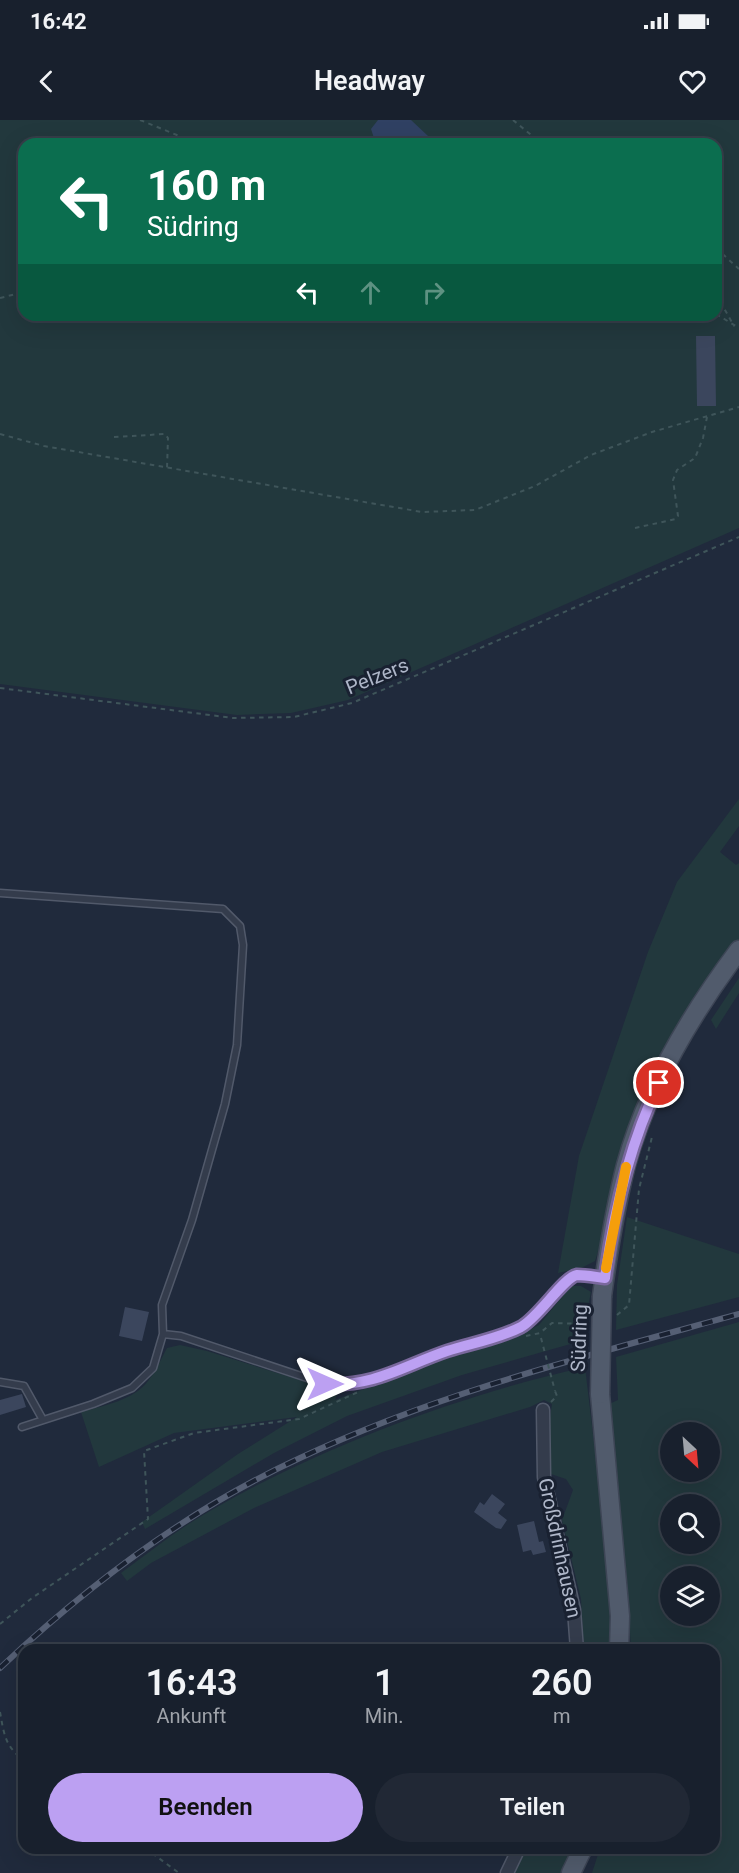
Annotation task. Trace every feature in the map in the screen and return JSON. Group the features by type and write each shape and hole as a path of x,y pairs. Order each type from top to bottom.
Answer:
{"main road":[{"name":"Südring","path":"619,1644 620,1616 600,1394 602,1296 611,1234 627,1163 650,1104 694,1016 739,950"},
{"path":"572,1873 580,1854"}],"street":[{"name":"Großdrinhausen","path":"543,1410 544,1478 574,1610 577,1644"},
{"path":"507,1873 516,1854"}],"lane":[{"path":"0,893 223,909 240,926 243,957 237,1046 225,1104 192,1220 162,1305 164,1334 153,1368 132,1388 22,1427"},
{"path":"164,1334 181,1336 325,1384 349,1386 373,1381 445,1352 505,1334 523,1326 538,1316 565,1281 575,1275 605,1278"},
{"path":"0,1382 24,1386 43,1420"}],"path":[{"path":"140,120 184,138"},
{"path":"513,120 535,138"},
{"path":"722,253 739,269"},
{"path":"0,298 18,294"},
{"path":"722,305 734,326"},
{"path":"722,319 739,328"},
{"path":"0,434 44,446 422,512 475,510 535,486 591,455 652,432 739,407"},
{"path":"635,528 676,519 678,516 673,480 677,470 695,458 703,438 707,417"},
{"path":"114,437 165,434 168,438 167,468"},
{"name":"Pelzers","path":"0,688 233,718 294,717 352,703 739,537"},
{"path":"612,1316 622,1313 629,1305 639,1189 653,1136"},
{"path":"555,1391 540,1333 552,1323 593,1322"},
{"path":"0,1624 32,1598 148,1519 144,1451 194,1433 299,1419 355,1394 373,1381"},
{"path":"0,1712 6,1742 12,1752 18,1756"},
{"path":"153,1854 179,1873"}],"green space":[{"path":"0,120 739,120 739,528 348,700 291,713 237,715 0,684"},
{"path":"739,799 739,826 720,852 736,865 739,863 739,940 706,982 669,1044 595,1261 581,1268 558,1273 579,1156 648,952 677,882"},
{"path":"739,978 739,993 716,1029 711,1020"},
{"path":"627,1217 739,1254 739,1297 616,1330 617,1285"},
{"path":"571,1286 581,1286 591,1292 581,1341 462,1375 347,1416 274,1453 145,1529 142,1522 238,1454 297,1417 174,1433 99,1467 81,1412 108,1405 135,1393 151,1377 167,1348 180,1345 207,1351 338,1392 335,1400 454,1355 506,1341 539,1325"},
{"path":"739,1322 739,1873 592,1873 598,1854 720,1854 720,1644 631,1644 627,1581 609,1404 618,1400 616,1357"},
{"path":"585,1367 613,1602 611,1644 584,1644 581,1599 562,1520 573,1490 566,1479 548,1473 548,1431 552,1404 544,1400 530,1407 382,1452 254,1508 151,1563 127,1581 121,1573 187,1525 279,1474 380,1430 535,1379"},
{"path":"524,1854 573,1854 565,1873 515,1873"}],"water":[{"path":"378,120 411,120 428,138 374,138 371,129"}],"building":[{"path":"696,336 715,336 716,406 697,406"},
{"path":"125,1307 149,1312 142,1341 119,1336"},
{"path":"22,1394 26,1407 0,1415 0,1400"},
{"path":"492,1494 505,1504 498,1513 507,1520 501,1529 496,1528 474,1512 480,1502 484,1505"},
{"path":"534,1521 539,1542 543,1541 546,1552 533,1555 531,1550 523,1552 517,1525"}],"railway":[{"path":"26,1644 68,1607 141,1551 219,1501 300,1458 407,1413 461,1394 572,1360 739,1314"},
{"path":"0,1668 18,1652"}],"slow traffic":[{"path":"606,1268 626,1167"}],"route":[{"path":"325,1384 349,1386 373,1381 445,1352 505,1334 538,1316 565,1281 575,1275 605,1278 611,1234 627,1163 659,1083"}]}
